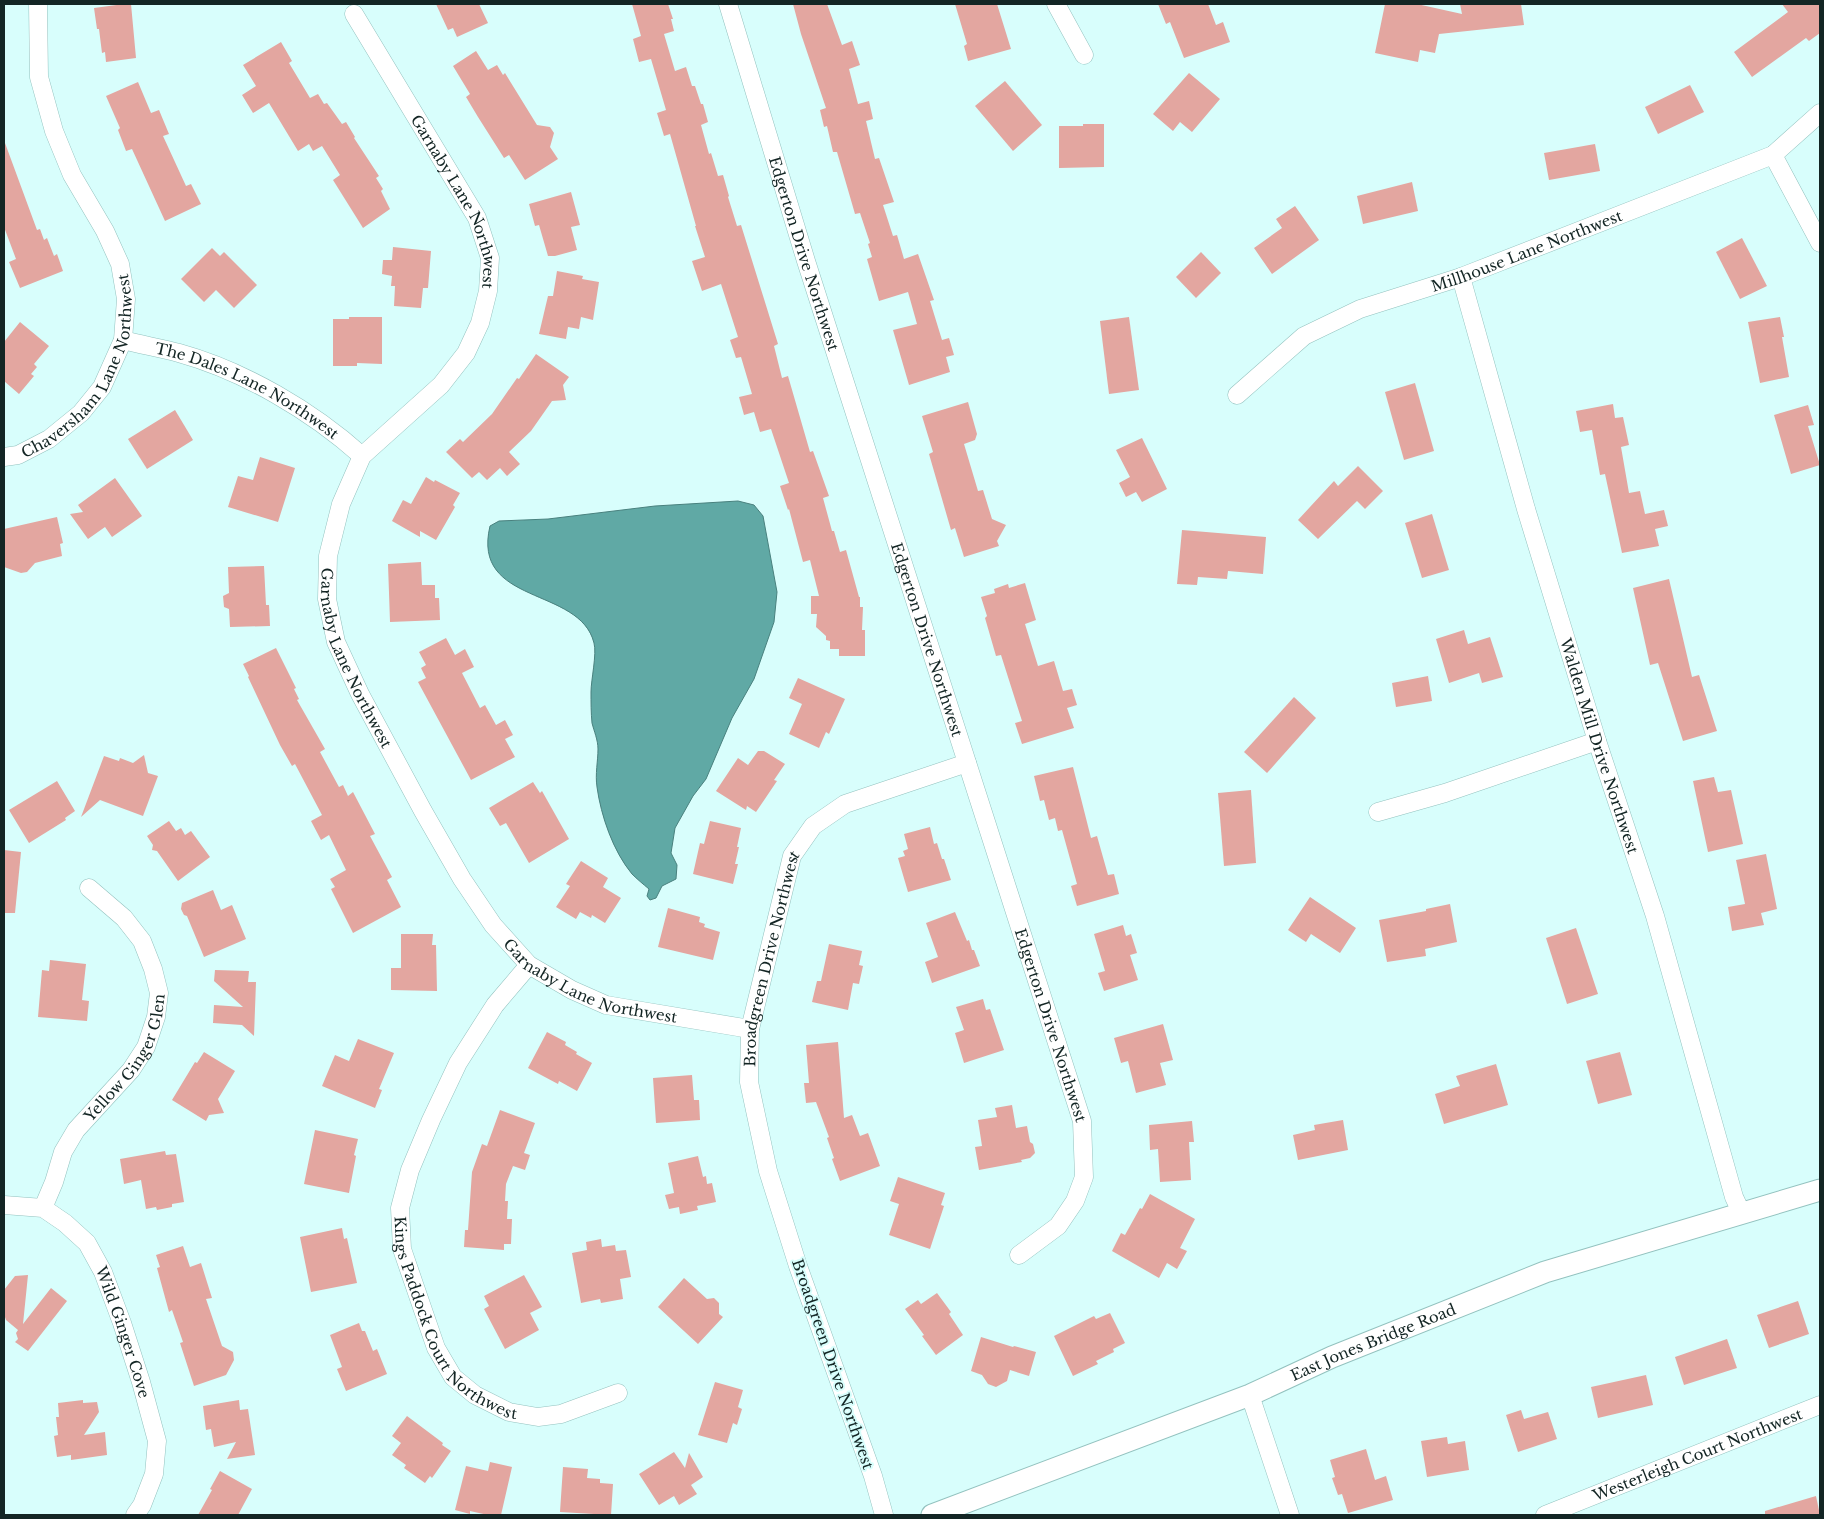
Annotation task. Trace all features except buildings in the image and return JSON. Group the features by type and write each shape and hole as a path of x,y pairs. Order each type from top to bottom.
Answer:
{"street":[{"name":"Chaversham Lane Northwest","path":"4,457 18,455 49,439 81,414 102,387 123,340 126,299 120,264 105,231 69,166 54,131 39,77 38,4"},
{"name":"Edgerton Drive Northwest","path":"728,4 806,261 1082,1121 1084,1177 1075,1201 1058,1226 1019,1255"},
{"path":"1056,4 1084,55"},
{"name":"Garnaby Lane Northwest","path":"354,14 477,218 490,258 488,291 480,323 466,353 441,385 362,456 341,504 328,556 327,599 336,642 360,694 423,812 462,879 492,925 529,966 572,990 606,1005 750,1029"},
{"name":"Millhouse Lane Northwest","path":"1237,395 1304,336 1360,309 1461,277 1773,155 1820,113"},
{"path":"1773,155 1820,243"},
{"name":"Walden Mill Drive Northwest","path":"1461,277 1526,509 1597,740 1655,916 1734,1197 1741,1212"},
{"name":"The Dales Lane Northwest","path":"123,340 180,353 255,384 300,409 339,435 362,456"},
{"path":"1378,812 1445,793 1597,740"},
{"name":"Broadgreen Drive Northwest","path":"884,1515 873,1476 798,1266 768,1171 749,1082 750,1029 792,856 813,826 845,804 967,762"},
{"name":"Yellow Ginger Glen","path":"43,1208 54,1182 63,1152 76,1130 131,1070 146,1047 156,1017 159,993 154,969 142,941 124,918 88,888"},
{"name":"Kings Paddock Court Northwest","path":"529,966 495,1004 458,1062 431,1120 410,1170 400,1208 402,1249 436,1348 453,1377 475,1395 509,1412 538,1416 561,1414 618,1393"},
{"name":"East Jones Bridge Road","path":"932,1515 1250,1395 1332,1357 1545,1272 1820,1190"},
{"name":"Wild Ginger Cove","path":"4,1205 43,1208 65,1223 87,1243 103,1272 141,1382 157,1441 154,1474 142,1505 135,1515"},
{"path":"1250,1395 1290,1515"},
{"name":"Westerleigh Court Northwest","path":"1545,1515 1820,1405"}],"water":[{"path":"738,501 754,505 763,516 777,592 774,622 754,679 732,718 706,779 693,796 675,828 671,853 677,865 676,879 662,886 656,898 650,900 647,896 649,889 632,874 619,855 609,833 599,798 596,777 598,746 591,711 594,643 585,625 569,612 511,583 496,570 488,552 490,526 499,521 548,519 655,506"}]}
